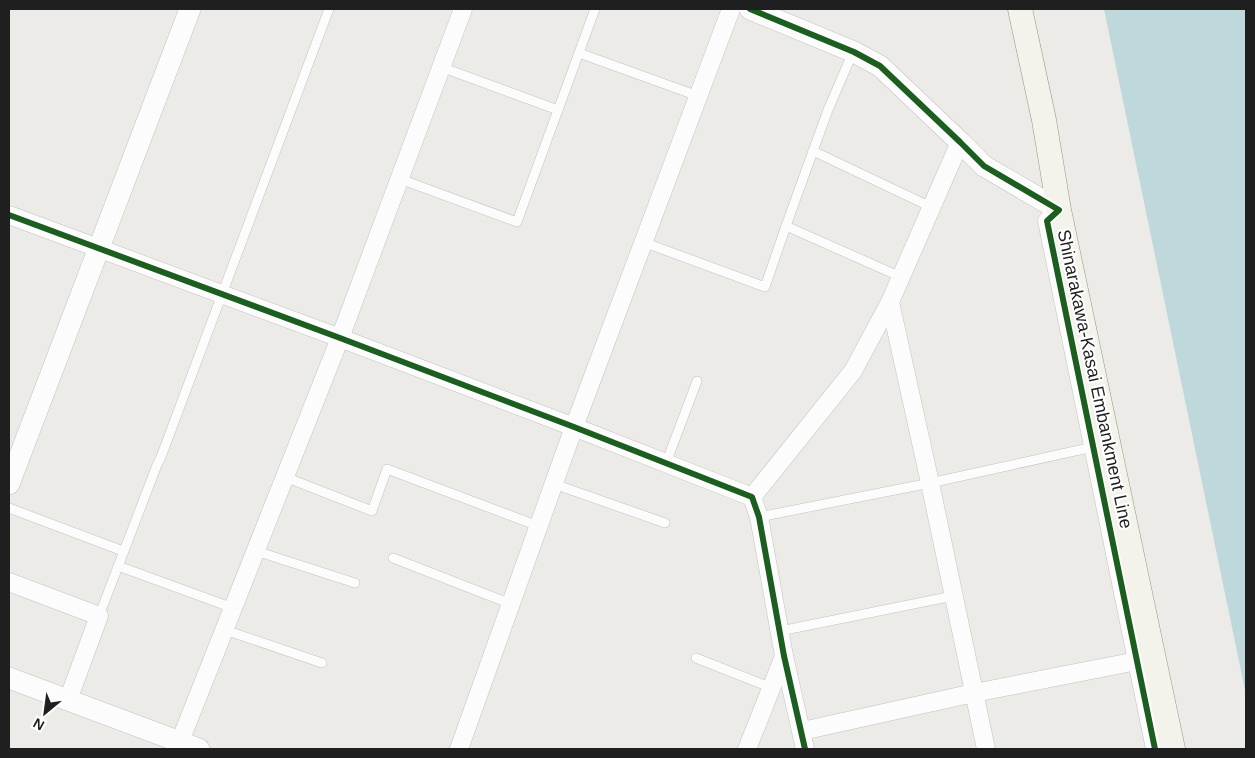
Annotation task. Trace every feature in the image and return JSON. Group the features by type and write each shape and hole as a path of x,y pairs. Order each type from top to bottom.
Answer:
{"main road":[{"name":"Shinarakawa-Kasai Embankment Line","path":"1020,9 1044,120 1059,210 1173,749"}],"street":[{"path":"9,484 190,9"},
{"path":"9,678 186,747 233,608 340,338 463,9"},
{"path":"459,749 574,427 730,9"},
{"path":"750,9 854,52 880,66 984,166 1059,210 1047,221 1155,749"},
{"path":"752,497 853,372 890,302 960,142"},
{"path":"9,215 340,338 752,497 759,517 784,656 806,749"},
{"path":"890,302 986,749"},
{"path":"9,582 98,616 68,700"},
{"path":"747,749 784,656"},
{"path":"802,732 974,693 1136,661"}],"lane":[{"path":"98,616 164,448 329,9"},
{"path":"400,179 517,222 596,9"},
{"path":"643,242 765,287 828,110 854,52"},
{"path":"579,53 698,96"},
{"path":"441,67 558,110"},
{"path":"813,150 931,208"},
{"path":"786,226 901,277"},
{"path":"666,463 697,381"},
{"path":"759,517 1093,447"},
{"path":"285,477 372,511 387,469 538,526"},
{"path":"554,484 665,523"},
{"path":"9,508 123,551"},
{"path":"256,551 355,583"},
{"path":"393,558 511,604"},
{"path":"118,566 233,608"},
{"path":"780,630 953,596"},
{"path":"225,630 322,663"},
{"path":"696,658 772,688"}],"water":[{"path":"1104,9 1246,9 1246,695"}],"cycle path":[{"path":"750,9 854,52 880,66 984,166 1059,210 1047,221 1155,749"},
{"path":"9,215 340,338 752,497 759,517 784,656 805,749"}]}
